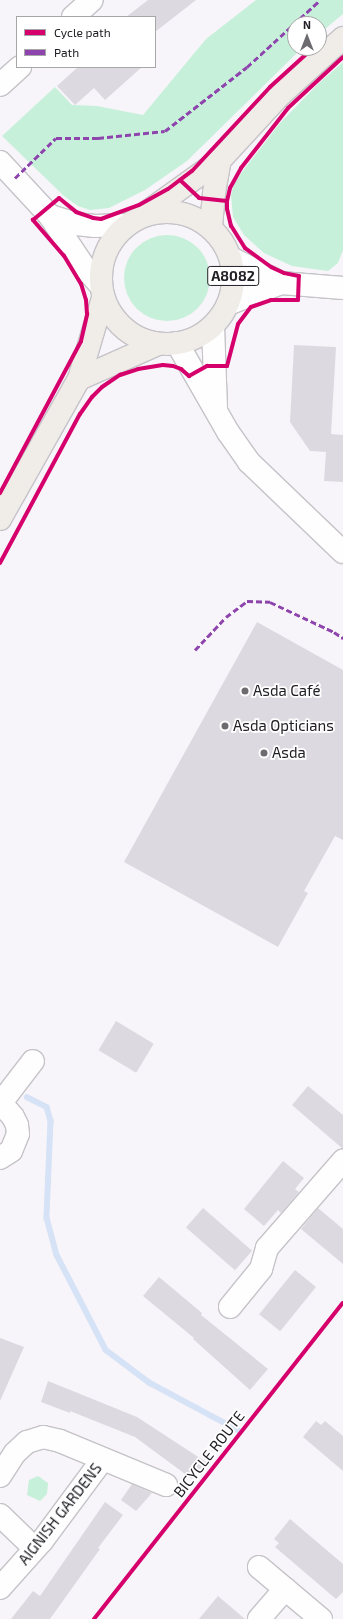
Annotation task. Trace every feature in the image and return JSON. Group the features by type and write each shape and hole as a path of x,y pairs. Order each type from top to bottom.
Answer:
{"main road":[{"path":"0,519 80,379 102,292 102,264 111,242 135,220 220,160 281,94 343,38"},
{"path":"211,227 214,193 220,160"},
{"name":"A8082","path":"80,379 168,343 196,337 213,326 228,304 232,289 233,274 231,258 223,242 211,227 196,218 179,212 161,211 135,220"},
{"path":"102,292 112,315 124,329 140,339 168,343"}],"street":[{"path":"74,16 92,0"},
{"path":"0,85 19,68"},
{"path":"0,162 50,216 102,292"},
{"path":"50,216 76,224 95,226 135,220"},
{"path":"231,258 281,283 343,288"},
{"path":"228,304 281,283"},
{"path":"213,326 217,413"},
{"path":"168,343 249,462 343,552"},
{"path":"0,1158 11,1151 18,1134 14,1117 0,1105 33,1061"},
{"path":"230,1307 261,1269 266,1248 343,1161"},
{"name":"AIGNISH GARDENS","path":"0,1476 15,1453 27,1442 43,1437 60,1441 166,1485"},
{"name":"AIGNISH GARDENS","path":"0,1588 34,1548 42,1541 69,1507 103,1459"},
{"path":"0,1515 34,1548"},
{"path":"259,1567 321,1619"},
{"path":"259,1619 285,1589"}],"green space":[{"path":"256,0 343,0 343,14 327,27 327,16 287,16 287,56 294,56 187,161 145,190 109,208 90,210 78,206 64,196 2,136 55,87 72,105 97,106 143,115 206,39"},
{"path":"343,62 343,250 338,263 328,271 292,266 264,253 244,235 233,217 231,195 234,184 242,172 280,123 318,84"},
{"path":"167,235 184,238 198,247 207,261 210,278 207,295 198,309 184,318 167,321 150,318 136,309 127,295 124,278 127,261 136,247 150,238"},
{"path":"38,1476 48,1483 47,1494 40,1501 27,1495 29,1480"}],"building":[{"path":"148,0 196,0 156,31 156,16 127,16"},
{"path":"77,68 141,68 105,100 94,88 75,105 57,86"},
{"path":"294,345 336,347 331,434 343,435 343,482 324,481 326,452 310,451 290,422"},
{"name":"Asda","path":"257,622 343,670 343,840 335,836 304,891 308,893 278,947 124,862"},
{"path":"116,1021 154,1044 136,1073 98,1050"},
{"path":"308,1086 343,1115 343,1149 292,1105"},
{"path":"283,1161 304,1178 295,1189 299,1192 281,1213 278,1210 264,1226 244,1209"},
{"path":"203,1208 252,1251 235,1270 186,1228"},
{"path":"318,1208 343,1229 343,1264 301,1229"},
{"path":"295,1270 316,1287 280,1331 259,1314"},
{"path":"159,1277 202,1313 201,1315 268,1369 250,1390 193,1339 194,1338 143,1296"},
{"path":"0,1338 24,1347 0,1401"},
{"path":"48,1381 137,1417 206,1462 192,1479 135,1437 70,1411 70,1413 41,1402"},
{"path":"316,1421 321,1425 325,1421 343,1436 343,1471 303,1437"},
{"path":"132,1484 152,1493 136,1511 121,1500"},
{"path":"105,1502 123,1515 98,1548 100,1549 50,1619 11,1619 33,1591 40,1596"},
{"path":"290,1519 343,1564 343,1592 336,1599 275,1547 279,1543 274,1539"},
{"path":"218,1596 245,1619 199,1619"}],"waterway":[{"path":"27,1097 47,1107 51,1121 47,1218 57,1255 106,1350 150,1383 238,1430"}],"marked path":[{"path":"15,178 56,138 98,138 165,131 247,67 320,0"},
{"path":"195,650 226,617 247,601 270,602 334,632 343,638"}],"cycle path":[{"path":"0,493 81,341 87,314 86,300 81,284 64,256 33,220 59,198 76,212 101,219 139,205 168,189 192,171 270,87 304,56"},
{"path":"0,563 80,414 92,397 102,387 120,375 138,369 163,365 173,366 181,369 189,376 207,366 227,366 238,324 251,307 271,300 298,300 299,276 284,273 271,267 245,248 231,226 227,209 227,201 230,188 241,168 288,108 343,57"},
{"path":"180,180 199,198 227,201"},
{"name":"BICYCLE ROUTE","path":"94,1619 343,1303"}],"place":[{"name":"Asda Café","path":"245,691"},
{"name":"Asda Opticians","path":"225,726"},
{"name":"Asda","path":"264,753"}]}
